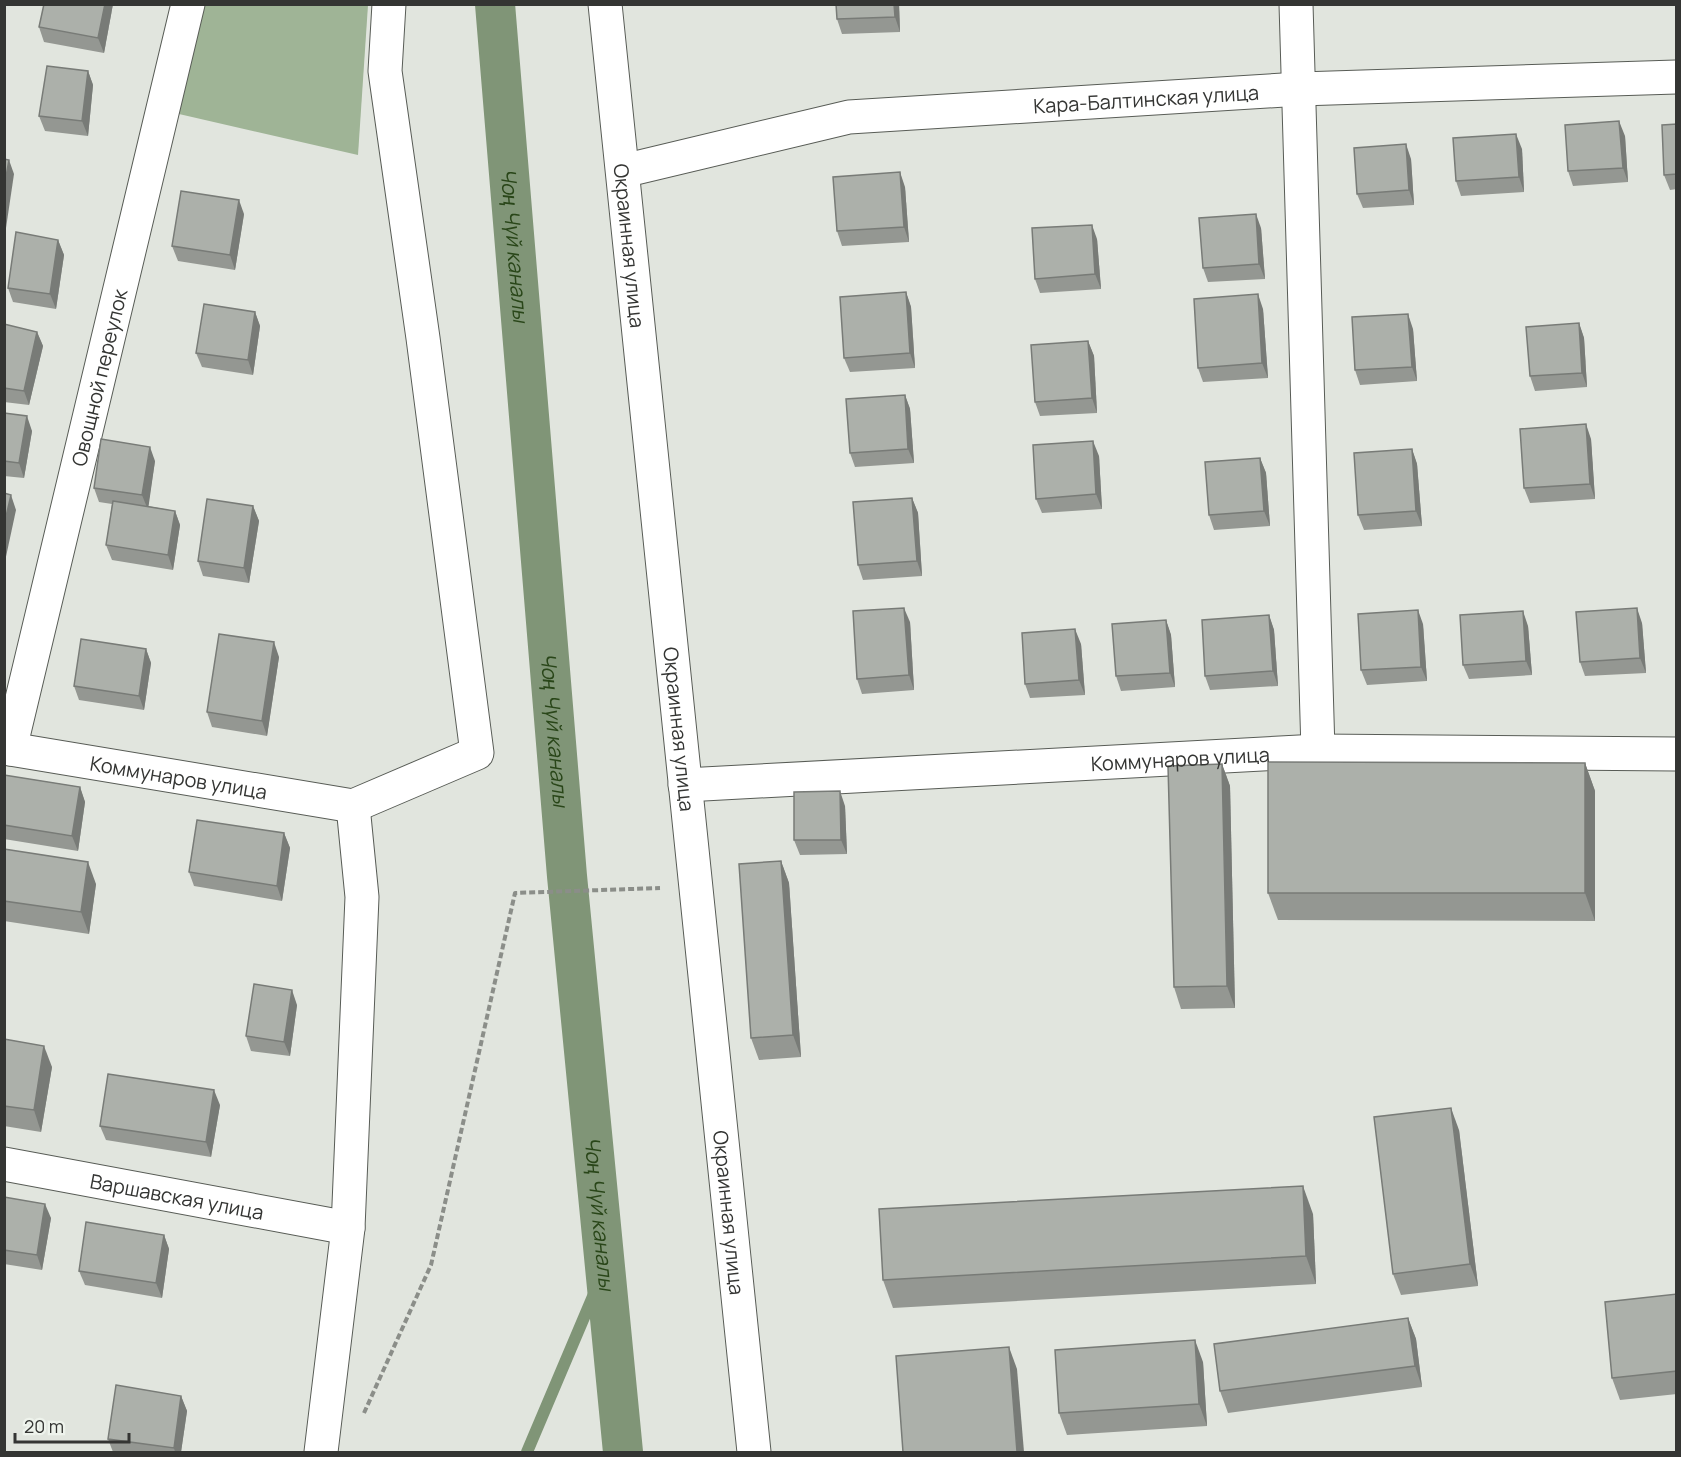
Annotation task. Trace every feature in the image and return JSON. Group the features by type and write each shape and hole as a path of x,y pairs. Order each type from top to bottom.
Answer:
{"street":[{"name":"Овощной переулок","path":"7,748 188,4"},
{"path":"321,1452 348,1228 362,897 354,806 477,753 423,338 385,71 389,4"},
{"name":"Окраинная улица","path":"605,4 754,1452"},
{"path":"1296,4 1318,751"},
{"name":"Кара-Балтинская улица","path":"622,171 849,117 1300,89 1677,77"},
{"name":"Коммунаров улица","path":"7,748 354,806"},
{"name":"Коммунаров улица","path":"685,785 1318,751 1677,754"},
{"name":"Варшавская улица","path":"4,1164 348,1228"}],"path":[{"path":"360,1421 431,1264 515,893 696,887"}],"green space":[{"path":"205,5 368,5 358,155 179,114"}],"building":[{"path":"44,4 105,4 98,38 39,27"},
{"path":"836,4 894,4 895,17 837,19"},
{"path":"47,66 88,71 82,121 39,116"},
{"path":"1619,121 1623,168 1568,171 1565,125"},
{"path":"1677,124 1677,174 1664,175 1662,125"},
{"path":"1516,134 1519,177 1456,181 1453,138"},
{"path":"1406,144 1409,190 1357,194 1354,148"},
{"path":"4,159 9,160 4,188"},
{"path":"900,172 904,227 837,231 833,177"},
{"path":"181,191 239,200 230,255 172,246"},
{"path":"1256,214 1259,264 1203,268 1199,218"},
{"path":"1092,225 1095,274 1035,279 1032,228"},
{"path":"16,232 58,240 50,294 8,288"},
{"path":"906,292 910,353 844,358 840,297"},
{"path":"1258,294 1262,363 1198,368 1194,299"},
{"path":"204,304 255,312 248,360 196,353"},
{"path":"1408,314 1412,367 1355,370 1352,317"},
{"path":"1579,323 1582,373 1530,376 1526,327"},
{"path":"4,324 37,332 24,391 4,388"},
{"path":"1088,341 1092,398 1035,402 1031,345"},
{"path":"905,395 908,449 850,453 846,399"},
{"path":"4,413 27,416 19,463 4,461"},
{"path":"1586,424 1590,484 1524,488 1520,429"},
{"path":"101,439 150,447 142,495 94,488"},
{"path":"1093,441 1096,494 1036,499 1033,445"},
{"path":"1412,449 1416,511 1358,515 1354,453"},
{"path":"1260,458 1264,511 1209,515 1205,462"},
{"path":"4,493 11,495 4,525"},
{"path":"912,498 917,561 858,565 853,502"},
{"path":"207,499 253,506 244,568 198,561"},
{"path":"113,501 175,511 168,555 106,545"},
{"path":"904,608 909,675 857,679 853,611"},
{"path":"1637,608 1640,658 1580,662 1576,612"},
{"path":"1418,610 1421,667 1361,670 1358,614"},
{"path":"1523,611 1526,661 1463,665 1460,615"},
{"path":"1269,615 1273,671 1205,676 1202,620"},
{"path":"1166,620 1170,673 1116,676 1112,624"},
{"path":"1075,629 1079,680 1025,684 1022,633"},
{"path":"219,634 274,642 262,721 207,712"},
{"path":"81,639 146,649 139,696 74,686"},
{"path":"1268,762 1585,763 1585,893 1268,893"},
{"path":"1222,764 1227,986 1174,987 1168,766"},
{"path":"4,775 80,787 72,836 4,825"},
{"path":"840,791 841,840 794,840 794,792"},
{"path":"197,820 284,833 277,886 189,872"},
{"path":"4,849 88,862 81,912 4,901"},
{"path":"781,861 793,1035 751,1038 739,864"},
{"path":"254,984 292,990 284,1042 246,1036"},
{"path":"4,1039 44,1046 34,1110 4,1106"},
{"path":"108,1074 214,1090 206,1142 100,1126"},
{"path":"1451,1108 1470,1264 1393,1274 1374,1117"},
{"path":"1303,1186 1306,1256 883,1280 879,1209"},
{"path":"4,1197 45,1204 37,1255 4,1250"},
{"path":"86,1222 164,1235 156,1283 79,1271"},
{"path":"1677,1294 1677,1371 1612,1378 1605,1302"},
{"path":"1408,1318 1415,1366 1220,1391 1214,1344"},
{"path":"1195,1340 1199,1404 1059,1413 1055,1350"},
{"path":"1009,1347 1017,1452 903,1452 896,1356"},
{"path":"116,1385 181,1396 174,1448 108,1439"}],"waterway":[{"name":"Чоң Чүй каналы","path":"495,4 567,876 623,1452"},
{"path":"527,1452 605,1268"}]}
